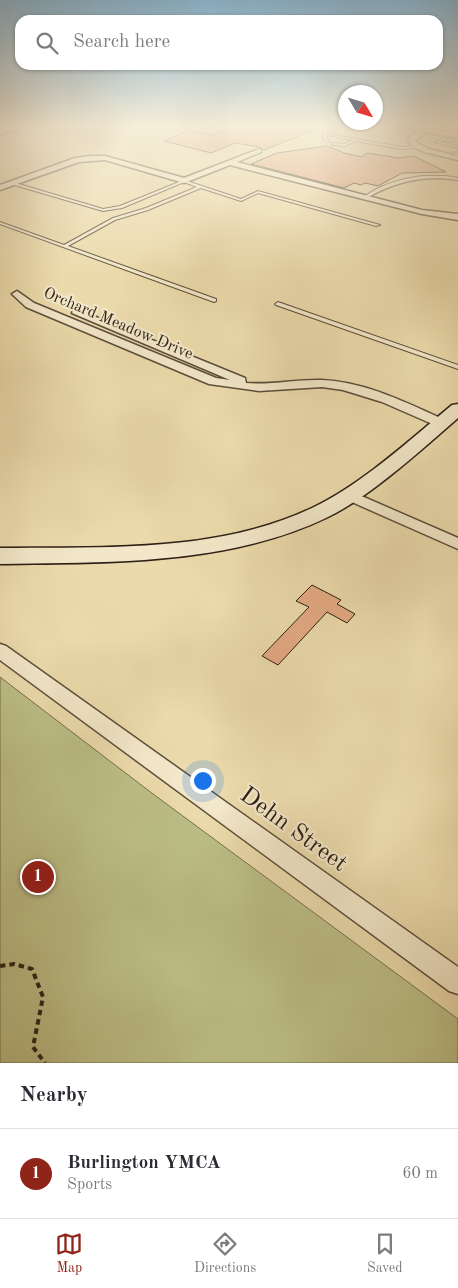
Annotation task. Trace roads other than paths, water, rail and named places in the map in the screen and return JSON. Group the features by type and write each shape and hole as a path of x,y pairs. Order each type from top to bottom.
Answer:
{"main road":[{"path":"0,556 123,553 172,549 259,535 321,512 350,496 453,415"}],"street":[{"path":"0,188 33,176"},
{"path":"165,176 184,181 197,176"},
{"path":"283,176 422,212 458,214"},
{"path":"0,179 12,183"},
{"name":"Orchard Meadow Drive","path":"250,386 233,377 40,298 16,294 30,305 213,381 250,386 272,388 326,384 352,387 453,415"},
{"path":"350,496 458,544"},
{"name":"Dehn Street","path":"0,651 458,982"}],"lane":[{"path":"366,197 401,180 437,177 458,179"},
{"path":"12,183 103,210 121,207 184,181 241,200 258,192 378,225"},
{"path":"65,246 114,219 147,209 200,187"},
{"path":"0,223 214,300"},
{"path":"278,304 458,367"}],"place":[{"name":"Burlington YMCA","path":"38,877"}]}
